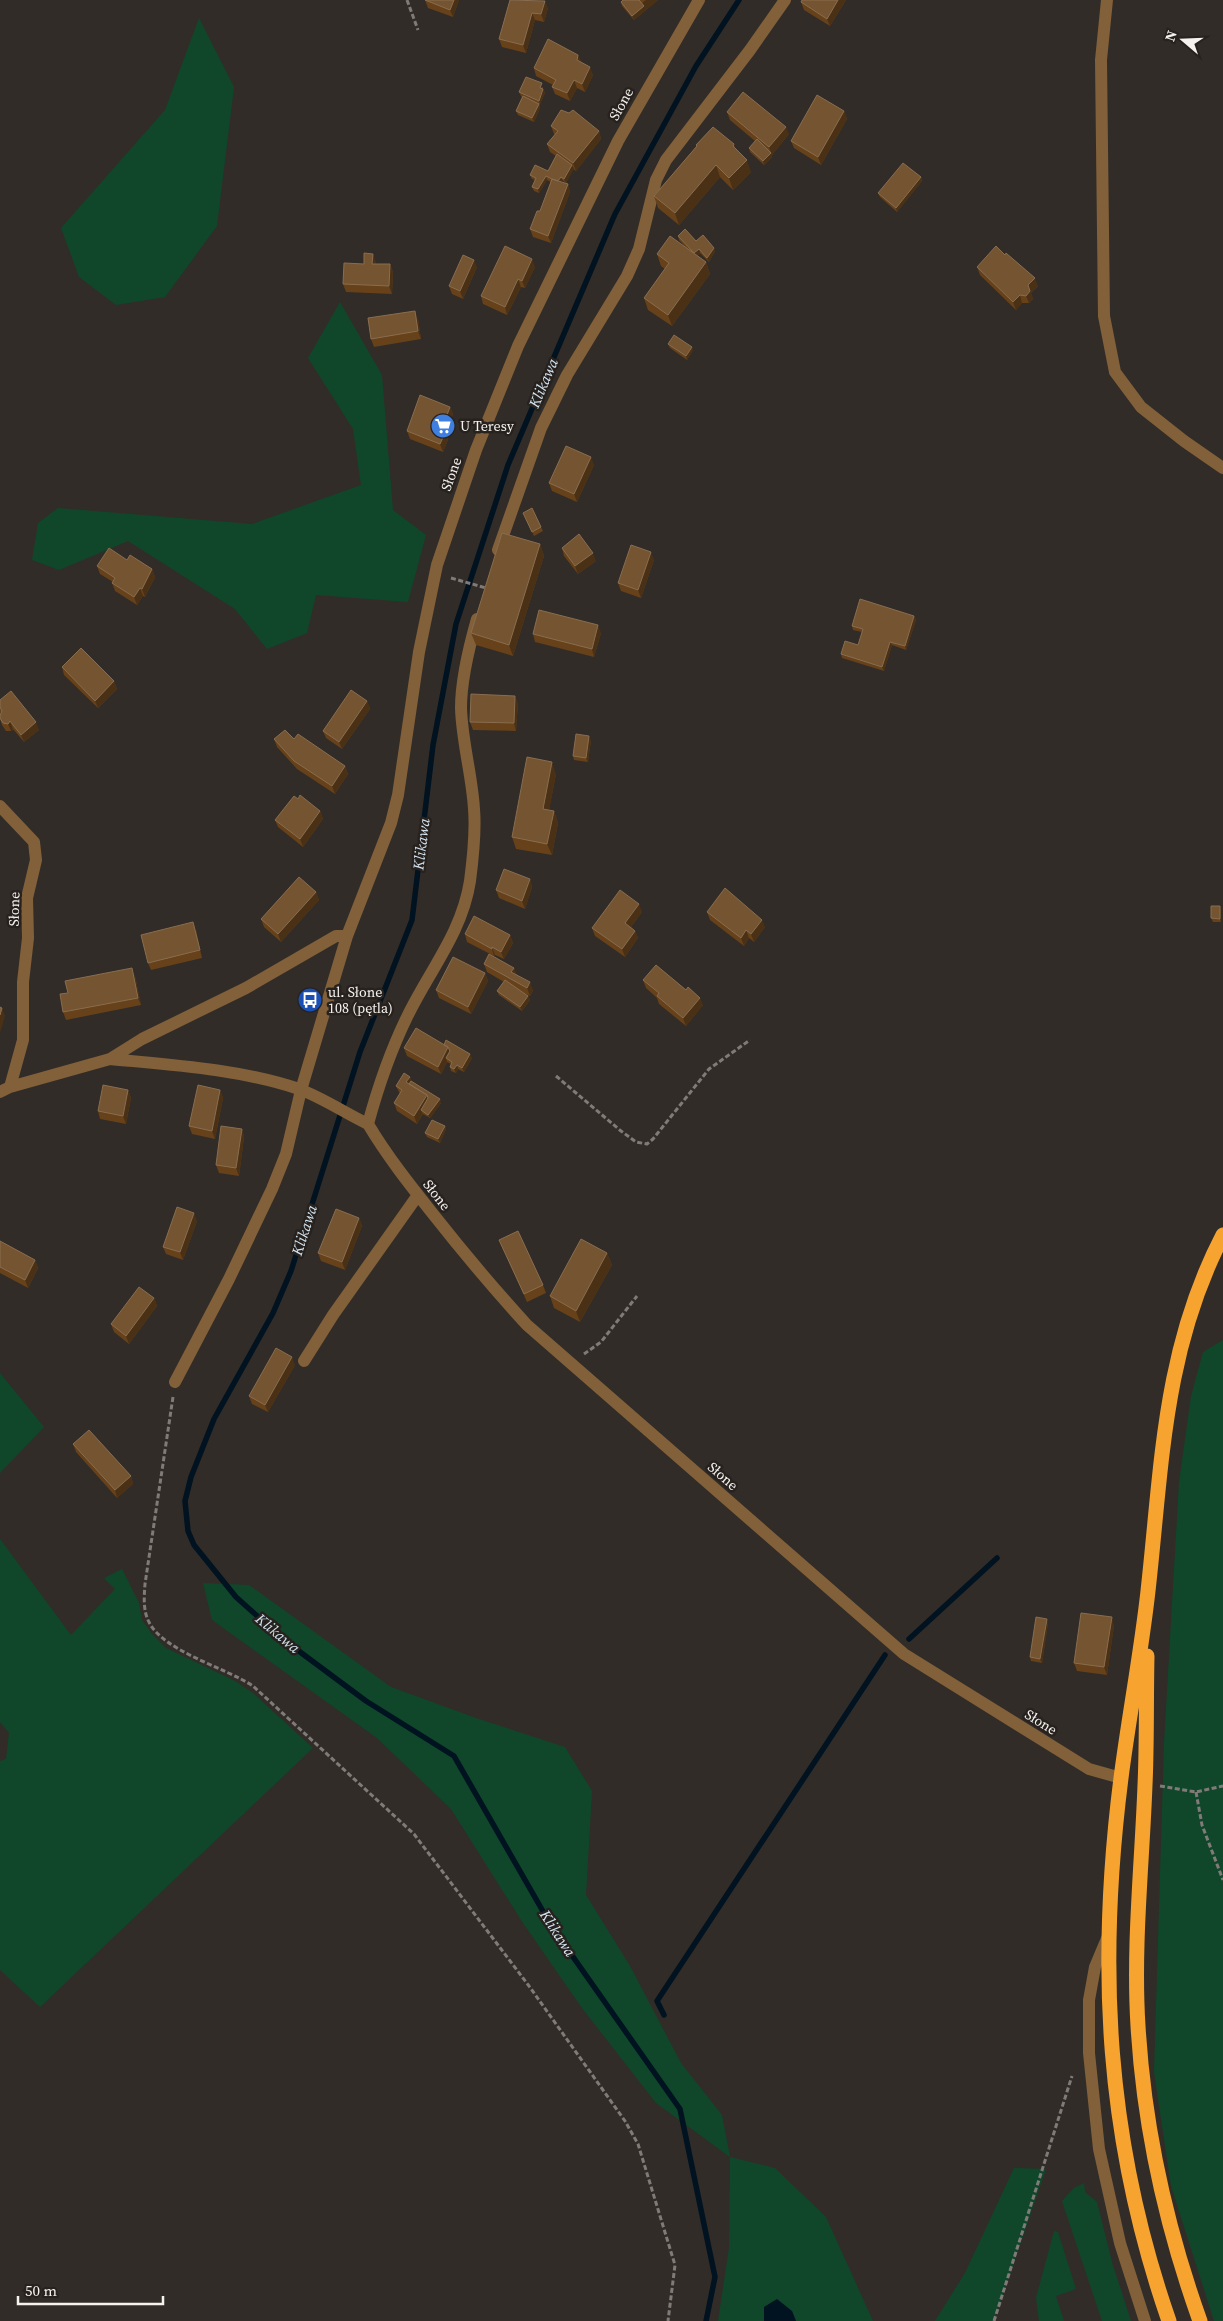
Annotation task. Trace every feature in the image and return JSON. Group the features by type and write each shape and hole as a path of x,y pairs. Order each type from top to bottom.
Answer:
{"highway":[{"path":"1169,2321 1144,2241 1120,2135 1109,2020 1108,1936 1121,1778 1148,1592 1157,1489 1169,1398 1189,1317 1223,1235"},
{"path":"1148,1592 1145,1782 1137,1975 1142,2066 1156,2170 1174,2243 1200,2321"},
{"path":"1121,1778 1145,1782"}],"street":[{"name":"Słone","path":"110,1059 189,1067 264,1080 300,1090 347,936 391,823 396,804 418,652 437,565 476,450 518,346 618,141 699,0"},
{"path":"493,566 541,428 567,374 627,276 639,249 656,180 666,160 750,50 785,0"},
{"path":"1107,0 1101,60 1104,316 1115,372 1141,408 1223,468"},
{"path":"175,1382 229,1279 272,1189 286,1154 300,1090 368,1124 388,1057 407,1016 450,944 462,916 468,890 474,810 462,729 461,706 470,642 481,587"},
{"name":"Słone","path":"0,806 34,842 36,860 27,898 28,938 23,982 23,1040 5,1089"},
{"name":"Słone","path":"5,1089 110,1059 142,1039 246,988 336,936 347,936"},
{"name":"Słone","path":"368,1124 380,1145 418,1195 489,1283 527,1325 904,1654 1089,1769 1121,1778"},
{"path":"304,1361 333,1315 418,1195"},
{"path":"1108,1936 1095,1967 1089,2000 1089,2053 1099,2149 1120,2243 1145,2321"}],"path":[{"path":"407,0 418,30"},
{"path":"456,579 481,587"},
{"path":"556,1076 621,1131 636,1142 647,1144 654,1140 709,1069 750,1040"},
{"path":"567,1360 592,1349 601,1342 638,1296"},
{"path":"175,1382 145,1584 145,1613 148,1622 165,1640 240,1677 253,1686 414,1834 529,1986 625,2120 638,2144 675,2265 668,2321"},
{"path":"1176,1789 1196,1792 1223,1786"},
{"path":"1196,1792 1202,1825 1223,1880"},
{"path":"994,2321 1072,2076"}],"green space":[{"path":"199,18 234,87 217,226 165,297 116,305 79,277 61,228 165,110"},
{"path":"340,302 382,375 393,510 426,535 408,602 316,595 307,633 267,649 235,609 128,541 59,570 32,560 38,523 58,508 252,524 361,485 353,429 308,358"},
{"path":"1223,1340 1223,2321 1214,2321 1171,2186 1154,2072 1164,1743 1179,1482 1191,1396 1203,1352"},
{"path":"0,1373 44,1427 0,1473"},
{"path":"0,1539 71,1635 115,1589 104,1578 122,1569 139,1603 142,1620 152,1634 166,1648 235,1681 253,1693 313,1748 40,2007 0,1970 0,1761 6,1759 9,1733 0,1722"},
{"path":"203,1583 249,1585 391,1687 476,1718 565,1747 592,1791 586,1895 630,1966 681,2063 722,2115 730,2157 656,2103 582,2008 523,1923 451,1809 377,1738 212,1620"},
{"path":"730,2157 775,2168 826,2217 873,2321 796,2321 792,2311 764,2307 764,2321 718,2321 729,2248"},
{"path":"1014,2168 1046,2169 994,2321 935,2321 965,2273"},
{"path":"1084,2183 1085,2192 1097,2202 1112,2262 1131,2321 1102,2321 1062,2201 1074,2188"},
{"path":"1054,2231 1058,2232 1076,2289 1056,2296 1064,2321 1039,2321 1036,2298"}],"water":[{"path":"777,2299 792,2311 796,2321 764,2321 764,2307"}],"building":[{"path":"425,0 454,0 450,10"},
{"path":"510,0 545,1 541,14 532,13 523,45 499,39"},
{"path":"623,0 639,0 644,6 632,16 621,2"},
{"path":"802,0 838,0 827,19 801,2"},
{"path":"548,39 578,55 577,60 590,67 582,84 574,80 567,93 552,87 556,80 534,68"},
{"path":"526,77 542,83 540,88 543,89 539,101 519,92"},
{"path":"743,92 786,127 769,147 727,112"},
{"path":"817,95 844,111 818,157 791,141"},
{"path":"523,96 539,104 532,118 516,111"},
{"path":"561,110 569,113 573,110 599,131 573,163 547,144 558,131 551,126"},
{"path":"713,127 734,144 733,146 747,160 729,178 716,165 675,213 654,196"},
{"path":"757,139 771,153 763,161 749,148"},
{"path":"557,154 572,165 564,179 561,177 558,181 546,176 538,189 532,187 536,178 530,175 535,165 548,171"},
{"path":"903,163 921,177 896,208 878,193"},
{"path":"552,179 568,184 548,236 530,229 537,211 540,211"},
{"path":"685,229 696,241 703,235 714,248 707,258 699,249 694,253 678,236"},
{"path":"670,236 706,262 668,315 644,298 669,263 657,254"},
{"path":"505,246 532,259 522,281 518,279 505,307 481,296"},
{"path":"996,246 1035,278 1028,285 1030,291 1026,296 1020,295 1013,302 977,267"},
{"path":"364,253 373,254 372,264 390,264 389,286 343,284 344,263 364,264"},
{"path":"463,255 474,260 460,291 449,286"},
{"path":"415,311 418,331 371,339 368,318"},
{"path":"674,335 692,347 686,356 668,344"},
{"path":"420,395 450,407 441,431 445,433 440,444 407,431"},
{"path":"566,446 591,457 574,494 549,483"},
{"path":"532,508 541,527 532,532 523,513"},
{"path":"502,533 540,544 509,645 471,633"},
{"path":"579,534 593,553 575,566 562,548"},
{"path":"631,545 651,552 638,590 618,583"},
{"path":"109,548 127,560 130,555 152,569 142,589 140,588 134,597 112,583 115,578 97,566"},
{"path":"860,599 914,616 905,646 890,642 882,667 841,654 845,641 858,645 863,629 852,626"},
{"path":"539,610 598,625 592,649 533,634"},
{"path":"81,648 114,681 95,701 62,667"},
{"path":"351,690 367,701 339,742 323,731"},
{"path":"11,691 36,722 21,735 10,721 8,724 3,723 0,718 2,711 0,700"},
{"path":"471,694 515,696 514,723 470,722"},
{"path":"285,730 294,739 298,734 345,766 332,786 294,761 274,739"},
{"path":"576,734 589,736 586,758 573,756"},
{"path":"527,757 552,762 543,809 554,811 547,844 512,837"},
{"path":"300,795 320,811 300,839 275,820 294,796 298,799"},
{"path":"504,869 530,879 522,901 496,890"},
{"path":"299,877 316,892 278,934 261,919"},
{"path":"725,888 762,920 751,934 746,930 741,938 707,912"},
{"path":"620,890 639,904 625,923 635,931 622,949 592,928"},
{"path":"1211,906 1220,906 1220,919 1211,918"},
{"path":"474,916 510,935 501,952 465,934"},
{"path":"193,922 200,950 148,963 141,935"},
{"path":"489,954 514,968 511,972 530,982 527,988 484,964"},
{"path":"453,957 485,973 468,1007 436,990"},
{"path":"656,965 686,990 688,987 700,998 683,1018 657,996 659,993 643,980"},
{"path":"132,968 138,998 63,1012 60,994 68,993 65,981"},
{"path":"505,980 528,996 520,1007 497,991"},
{"path":"416,1028 448,1047 438,1067 404,1048"},
{"path":"446,1040 470,1054 462,1068 457,1065 454,1069 450,1067 452,1062 446,1058 450,1051 444,1045"},
{"path":"404,1073 410,1077 406,1082 427,1095 414,1116 394,1103 402,1090 396,1086"},
{"path":"411,1081 440,1099 428,1115 421,1110 428,1098 427,1095 409,1084"},
{"path":"103,1085 128,1090 123,1116 98,1111"},
{"path":"198,1085 220,1090 212,1131 189,1126"},
{"path":"432,1120 445,1126 438,1139 425,1133"},
{"path":"221,1126 242,1129 236,1168 216,1165"},
{"path":"177,1207 194,1213 180,1252 163,1247"},
{"path":"336,1209 359,1218 342,1262 318,1253"},
{"path":"518,1231 543,1285 524,1294 499,1240"},
{"path":"581,1239 607,1253 576,1311 550,1296"},
{"path":"0,1241 35,1260 25,1280 0,1267"},
{"path":"139,1287 154,1298 126,1336 111,1324"},
{"path":"276,1348 292,1357 265,1405 249,1396"},
{"path":"89,1430 131,1476 115,1490 73,1444"},
{"path":"1081,1613 1112,1617 1104,1667 1074,1663"},
{"path":"1036,1617 1047,1619 1040,1659 1030,1657"}],"waterway":[{"name":"Klikawa","path":"706,2321 715,2277 680,2109 552,1927 454,1756 366,1701 284,1640 236,1597 194,1545 188,1531 185,1501 191,1477 214,1419 273,1313 291,1271 360,1052 412,920 433,745 456,624 508,465 615,214 696,66 739,0"},
{"path":"909,1639 997,1558"},
{"path":"664,2015 657,2001 885,1655"}],"place":[{"name":"U Teresy","path":"443,426"},
{"name":"ul. Słone 108 (pętla)","path":"310,1000"}]}
